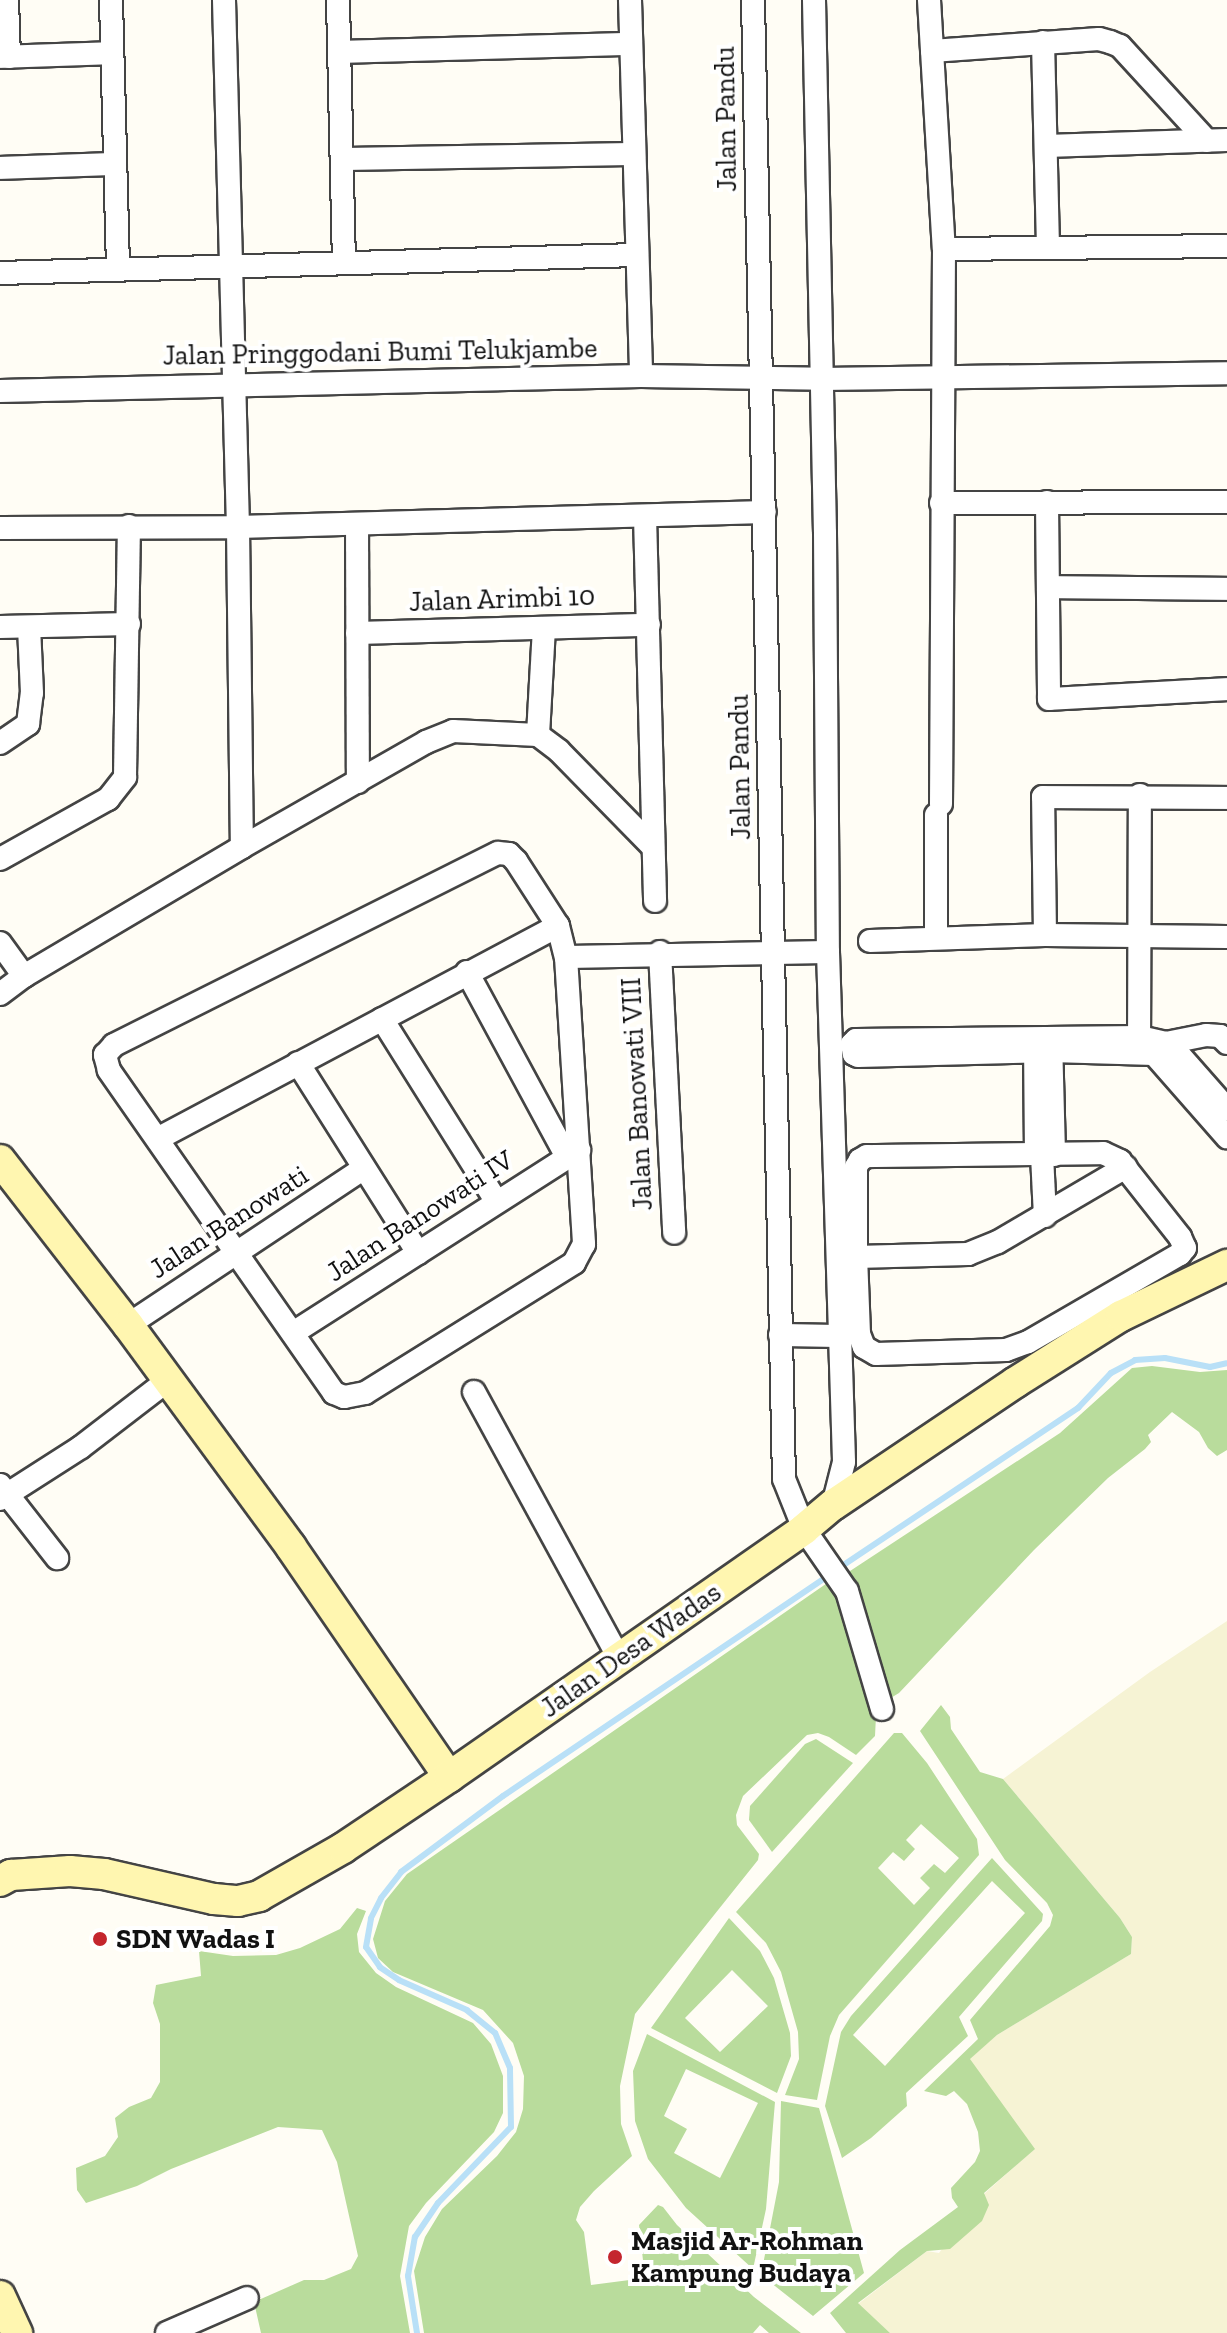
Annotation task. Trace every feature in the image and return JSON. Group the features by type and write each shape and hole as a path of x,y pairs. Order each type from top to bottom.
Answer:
{"main road":[{"path":"0,1160 128,1325 291,1547 449,1777"},
{"name":"Jalan Desa Wadas","path":"4,1874 70,1871 104,1874 238,1901 259,1896 312,1867 449,1777 804,1529 833,1505 1081,1340 1121,1316 1227,1265"},
{"path":"0,2296 17,2333"}],"street":[{"path":"7,0 4,57 112,53"},
{"path":"111,0 118,269"},
{"path":"224,0 238,527 242,847"},
{"path":"338,0 344,263"},
{"path":"630,0 641,376"},
{"name":"Jalan Pandu","path":"753,0 784,1479 804,1529 843,1585 882,1709"},
{"path":"814,0 822,379 828,952 844,1462 833,1505"},
{"path":"929,0 944,249 936,936"},
{"path":"932,51 1099,39 1120,46 1217,141"},
{"path":"1043,42 1048,247"},
{"path":"340,52 631,44"},
{"path":"1046,146 1217,141"},
{"path":"342,159 634,154"},
{"path":"0,168 115,164"},
{"path":"944,249 1227,246"},
{"path":"0,273 637,255"},
{"name":"Jalan Pringgodani Bumi Telukjambe","path":"0,391 641,376 822,379 1227,373"},
{"path":"1047,502 1049,699 1227,689"},
{"path":"941,503 1227,502"},
{"path":"0,528 238,527 765,512"},
{"path":"645,516 655,901"},
{"path":"357,524 358,782"},
{"path":"0,859 108,799 119,788 128,754 129,526"},
{"path":"1048,587 1227,589"},
{"path":"0,627 129,624"},
{"name":"Jalan Arimbi 10","path":"357,633 649,625"},
{"path":"0,743 28,724 32,693 29,627"},
{"path":"538,735 544,628"},
{"path":"0,994 24,976 242,847 437,736 453,731 466,729 538,735 559,751 652,846"},
{"path":"1045,935 1043,797 1140,795 1227,798"},
{"path":"1140,795 1141,936 1151,1047 1221,1112 1227,1137"},
{"path":"498,853 509,854 516,861 558,926 566,957 573,1153 584,1244 574,1263 353,1397 334,1393 109,1070 105,1055 114,1045 498,853"},
{"path":"159,1138 558,926"},
{"path":"870,941 936,936 1227,937"},
{"path":"0,943 24,976"},
{"path":"566,957 660,952 828,952"},
{"name":"Jalan Banowati VIII","path":"660,952 674,1233"},
{"path":"467,972 573,1153"},
{"path":"382,1019 496,1201"},
{"path":"877,1048 1151,1047 1214,1035 1227,1043"},
{"path":"1043,1045 1045,1216"},
{"path":"298,1063 418,1253"},
{"name":"Jalan Banowati IV","path":"293,1333 573,1153"},
{"path":"1103,1153 1113,1156 1126,1167 1180,1237 1185,1248 1017,1347 987,1352 868,1352 859,1334 856,1257 856,1167 863,1157 1103,1153"},
{"path":"856,1257 968,1254 998,1242 1126,1167"},
{"name":"Jalan Banowati","path":"128,1325 363,1169"},
{"path":"780,1335 840,1336"},
{"path":"57,1558 2,1493 81,1447 167,1381"},
{"path":"474,1392 619,1658"},
{"path":"167,2333 247,2298"}],"shaded area":[{"path":"1227,1621 1227,2333 890,2333 858,2304 927,2251 939,2253 984,2194 1034,2149 969,2059 997,2035 1131,1954 1132,1937 1120,1918 1003,1779 1150,1672"}],"green space":[{"path":"1152,1366 1200,1372 1227,1370 1227,1450 1217,1456 1199,1432 1172,1412 1148,1435 1151,1442 1145,1449 1108,1478 1034,1550 899,1693 889,1699 847,1573 1060,1433 1132,1368"},
{"path":"833,1579 876,1716 875,1736 856,1755 829,1737 818,1733 807,1735 743,1796 736,1815 737,1825 759,1854 758,1860 635,2014 620,2086 621,2124 632,2156 580,2207 576,2220 584,2232 591,2285 645,2278 639,2225 658,2205 754,2297 801,2333 769,2333 760,2325 753,2333 424,2333 414,2271 425,2237 442,2209 497,2156 516,2132 523,2109 524,2076 513,2043 483,2010 393,1972 378,1958 373,1939 385,1901 407,1874"},
{"path":"941,1705 950,1717 951,1729 980,1772 1003,1779 1120,1918 1132,1937 1131,1954 997,2035 970,2059 1035,2149 984,2193 989,2205 982,2221 950,2249 927,2251 858,2303 890,2333 846,2333 830,2313 900,2250 958,2207 952,2198 951,2188 975,2162 980,2151 978,2132 967,2104 954,2091 946,2096 924,2091 978,2039 970,2020 1050,1926 1053,1915 1047,1903 1005,1860 920,1731"},
{"path":"894,1733 902,1733 927,1763 977,1839 979,1855 839,2015 830,2036 817,2100 785,2095 799,2059 798,2032 781,1972 766,1943 736,1912","holes":["921,1824 959,1858 945,1873 934,1864 920,1878 930,1888 914,1905 878,1868 893,1852 904,1861 915,1849 906,1840"]},
{"path":"816,1739 853,1763 772,1852 749,1820 750,1806 805,1744"},
{"path":"992,1858 1043,1914 1042,1921 959,2017 968,2036 906,2093 907,2106 871,2138 842,2158 825,2106 841,2032 851,2016","holes":["992,1881 1025,1913 885,2066 853,2035"]},
{"path":"357,1908 366,1911 357,1934 359,1952 376,1973 396,1987 473,2023 491,2044 503,2076 503,2113 494,2132 426,2203 409,2226 400,2276 410,2333 261,2333 254,2302 304,2280 324,2280 351,2269 358,2256 337,2162 322,2130 278,2127 171,2169 137,2186 86,2203 77,2190 76,2168 105,2156 118,2137 115,2118 129,2107 151,2098 160,2082 160,2024 153,2003 156,1985 201,1976 199,1951 233,1956 276,1955 300,1948 340,1929"},
{"path":"729,1918 760,1951 774,1978 790,2033 791,2056 777,2093 651,2028","holes":["732,1970 768,2006 720,2052 685,2018"]},
{"path":"647,2034 775,2102 766,2209 753,2269 686,2208 648,2159 635,2121 633,2071","holes":["686,2069 758,2103 720,2178 674,2153 687,2129 664,2116"]},
{"path":"781,2101 819,2108 864,2273 813,2316 761,2275 779,2182"}],"waterway":[{"path":"839,1568 1078,1408 1111,1373 1135,1360 1165,1358 1210,1367 1227,1363"},
{"path":"417,2333 408,2276 415,2237 438,2203 511,2127 510,2068 495,2033 467,2010 399,1980 380,1967 366,1947 371,1918 381,1898 401,1872 503,1796 830,1575"}],"place":[{"name":"SDN Wadas I","path":"100,1939"},
{"name":"Masjid Ar-Rohman Kampung Budaya","path":"615,2257"}]}
